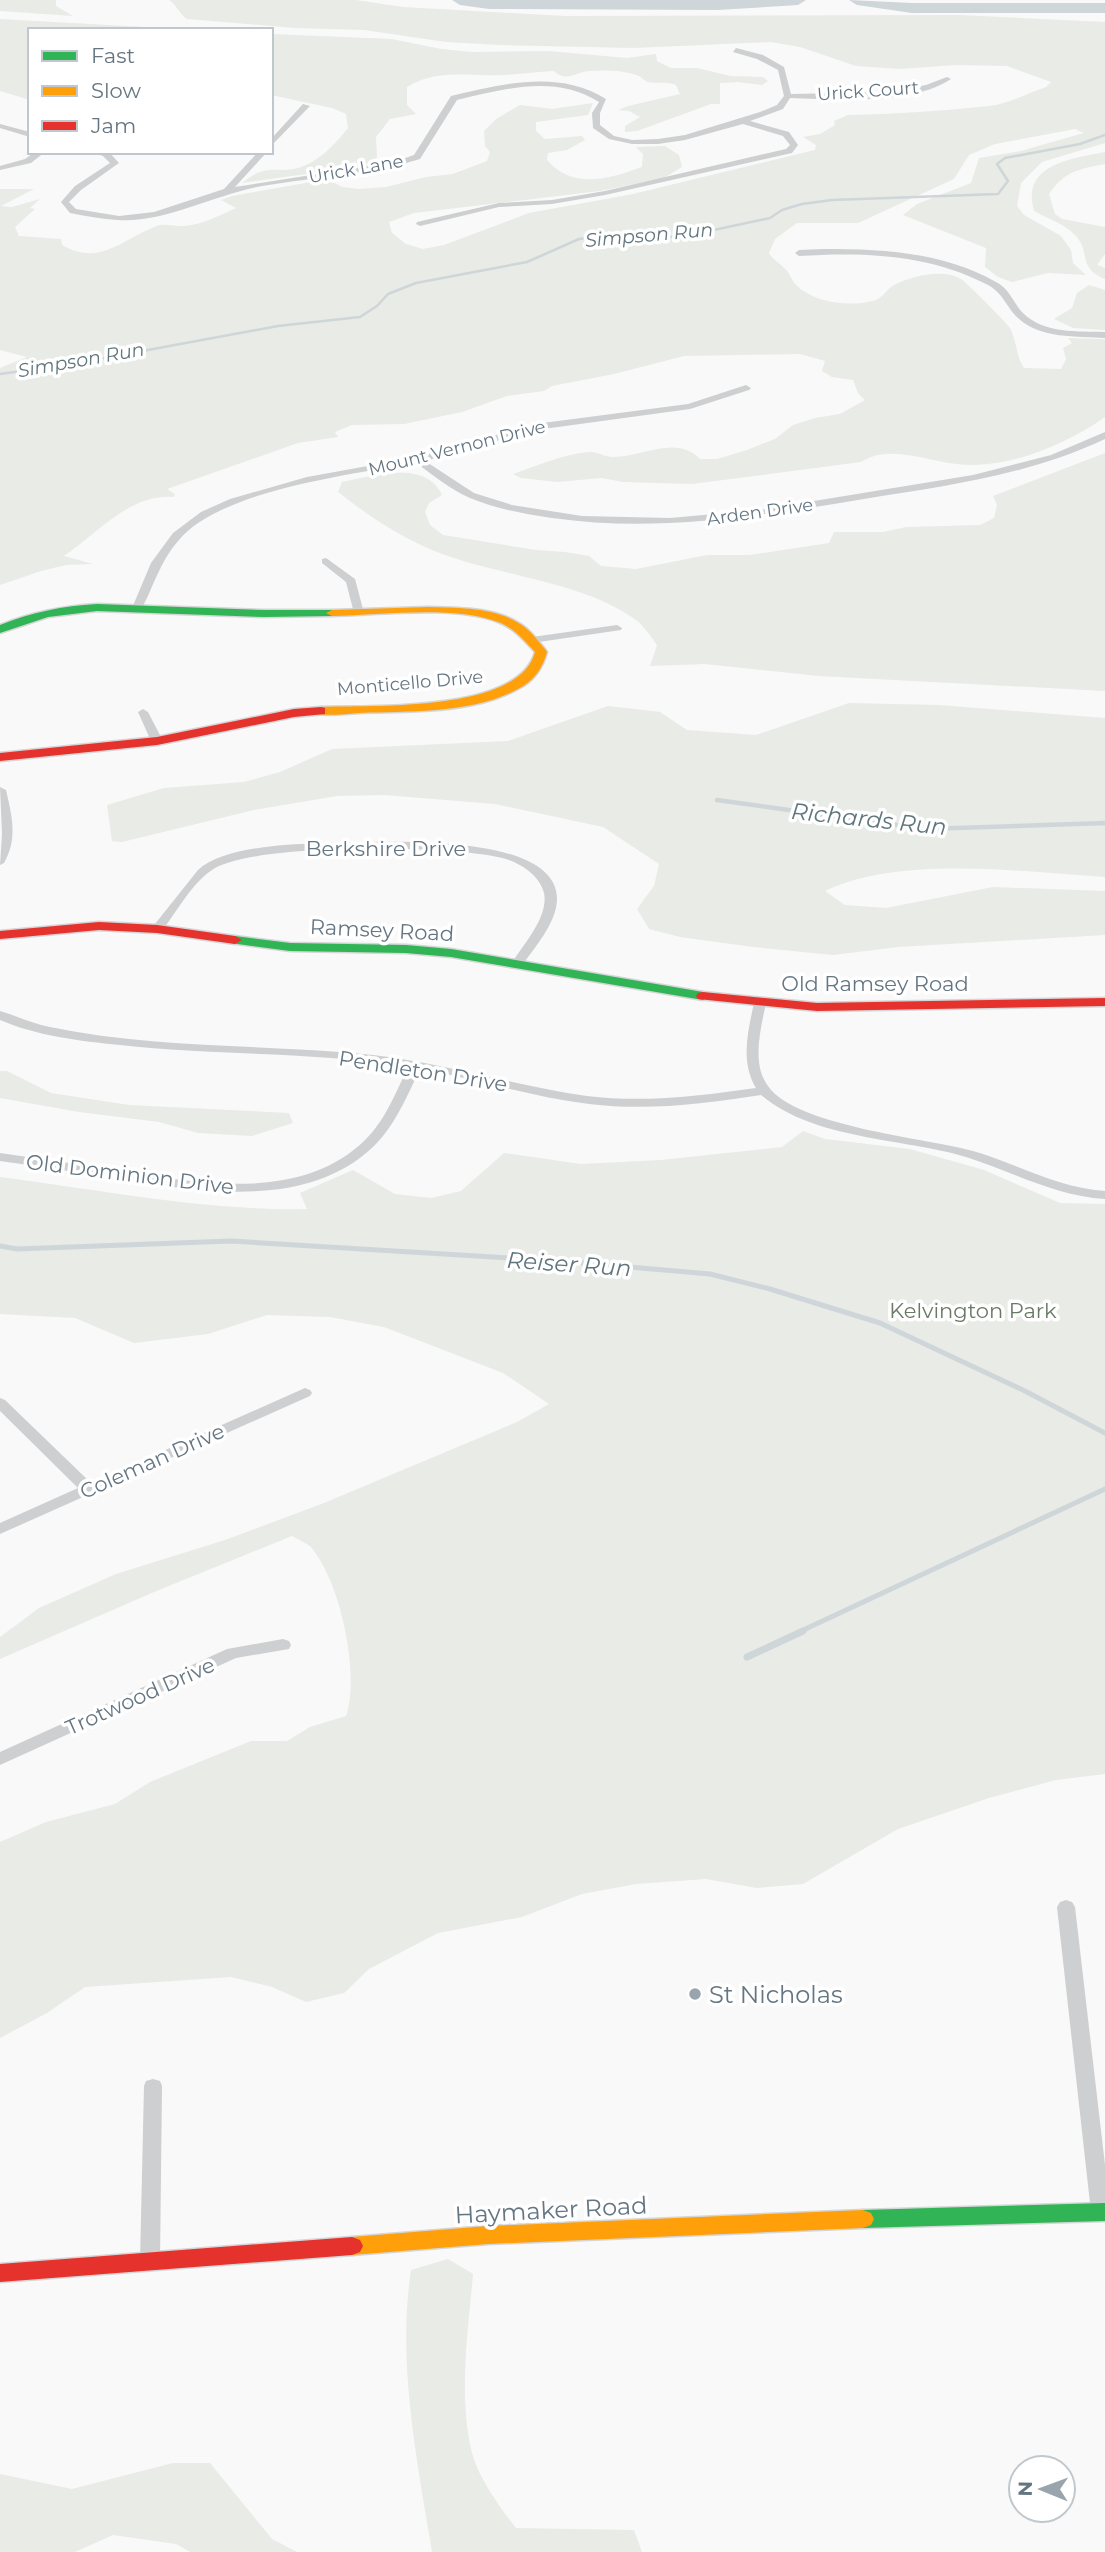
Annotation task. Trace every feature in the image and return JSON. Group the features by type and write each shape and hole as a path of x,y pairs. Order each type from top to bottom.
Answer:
{"street":[{"path":"736,50 760,57 781,69 788,96"},
{"name":"Urick Court","path":"788,96 909,92 947,79"},
{"name":"Urick Lane","path":"106,154 115,163 78,188 65,202 73,211 119,218 143,215 227,191 395,164 417,157 454,98 515,87 572,85 591,90 603,100 596,113 596,126 600,132 637,142 666,142 692,137 780,107 788,96"},
{"path":"273,142 306,106"},
{"path":"420,224 499,205 552,202 618,191 789,151 794,145 786,134 741,121"},
{"path":"0,125 28,134"},
{"path":"0,168 28,161 38,154"},
{"path":"227,191 261,154"},
{"path":"799,253 867,252 915,257 939,263 993,284 1011,296 1019,313 1033,324 1046,329 1105,335"},
{"name":"Mount Vernon Drive","path":"137,608 165,549 204,514 261,491 418,460 535,427 668,410 746,388"},
{"name":"Arden Drive","path":"418,460 471,495 509,507 559,517 602,521 680,522 807,506 948,483 1033,465 1075,450 1105,435"},
{"path":"326,561 351,581 359,613"},
{"path":"0,629 25,617 67,607 269,615 449,610 500,619 517,627 532,640 617,628"},
{"name":"Monticello Drive","path":"0,757 157,741 294,713 472,701 512,688 528,677 539,661 541,652 532,640"},
{"path":"143,712 157,741"},
{"path":"0,790 9,830 9,843 0,861"},
{"name":"Berkshire Drive","path":"157,929 208,866 247,852 285,848 475,848 510,856 538,871 551,894 547,916 517,964"},
{"name":"Ramsey Road","path":"0,935 99,926 157,929 290,947 406,949 760,1003"},
{"name":"Old Ramsey Road","path":"764,1091 754,1069 752,1053 760,1003 852,1008 1105,1002"},
{"name":"Pendleton Drive","path":"0,1014 15,1022 79,1036 159,1047 374,1059 588,1100 639,1104 685,1103 764,1091"},
{"name":"Old Dominion Drive","path":"0,1157 223,1189 268,1188 306,1179 339,1165 363,1150 385,1123 415,1066"},
{"path":"764,1091 777,1103 797,1112 972,1154 1053,1186 1105,1195"},
{"name":"Coleman Drive","path":"0,1529 304,1393"},
{"path":"0,1403 88,1489"},
{"name":"Trotwood Drive","path":"0,1759 233,1653 283,1645"},
{"path":"1066,1907 1103,2212"},
{"path":"150,2261 153,2086"},
{"name":"Haymaker Road","path":"0,2273 512,2234 788,2221 1103,2212"}],"green space":[{"path":"0,0 56,0 56,6 73,16 0,11"},
{"path":"169,0 356,0 403,7 566,16 960,15 1105,22 1105,143 1042,162 1021,183 1017,206 1024,215 1061,236 1071,250 1073,263 1086,275 1048,273 1012,282 998,277 985,267 986,248 903,215 917,204 971,183 979,158 1021,151 1084,133 1075,129 995,144 969,155 954,179 858,223 797,223 775,239 769,253 803,291 832,302 864,303 876,300 894,285 918,276 946,274 961,279 1010,328 1024,368 1061,369 1066,359 1063,348 1072,343 1068,338 1105,339 1105,417 1060,443 1026,456 992,464 961,465 916,456 887,454 861,462 692,484 623,482 602,478 557,482 521,478 513,474 562,457 591,452 612,457 680,448 700,459 717,459 775,439 793,425 840,414 865,400 858,393 853,380 832,377 822,371 825,361 800,354 684,356 552,386 544,391 507,396 462,412 404,424 352,425 335,432 338,437 298,443 167,489 175,494 174,497 143,501 115,516 64,556 93,564 66,565 0,585 0,368 27,357 0,350 0,189 34,189 1,206 12,207 40,199 30,208 35,209 15,227 19,236 61,239 62,245 88,253 111,249 157,226 191,225 211,219 236,208 221,200 232,196 311,182 331,181 342,187 359,189 386,187 426,177 453,174 487,161 490,152 485,146 484,131 496,119 520,105 552,109 593,103 588,115 536,122 536,131 545,139 582,136 585,140 567,150 548,153 547,160 557,169 580,179 604,178 642,167 643,154 636,147 665,146 679,155 682,167 664,178 600,191 414,213 389,222 392,233 406,244 423,249 444,245 529,213 633,194 815,150 816,145 803,137 820,134 835,125 834,121 848,115 996,105 1046,87 1051,82 1007,66 956,65 900,69 856,66 800,47 771,42 634,48 500,45 446,42 364,30 295,28 187,19"},
{"path":"0,19 163,28 28,28 28,99 0,91"},
{"path":"273,34 392,39 441,49 473,52 548,51 627,58 656,54 657,61 671,68 697,68 730,76 763,77 768,81 762,85 720,83 720,104 711,104 637,131 625,132 625,126 640,117 629,111 618,110 680,94 676,85 648,82 633,74 608,71 589,71 567,77 554,71 430,77 407,87 407,105 416,114 390,119 376,137 377,157 371,165 242,183 267,170 297,168 312,162 329,149 348,128 346,114 332,108 273,95"},
{"path":"1105,152 1105,164 1073,172 1061,180 1049,194 1055,214 1062,219 1105,227 1105,254 1097,265 1105,268 1105,279 1090,269 1079,240 1070,230 1034,211 1032,195 1035,183 1052,166"},
{"path":"1089,285 1105,290 1105,330 1073,328 1054,319 1072,308 1077,293"},
{"path":"1105,453 1105,691 818,676 705,664 650,666 657,645 639,622 616,608 572,590 438,553 393,530 338,492 342,482 383,474 411,473 434,484 442,495 429,503 425,512 430,525 443,535 589,556 601,566 636,569 707,555 750,555 829,543 834,532 883,532 906,527 980,525 994,518 997,505 993,496"},
{"path":"849,703 939,705 1105,718 1105,877 1000,870 925,869 855,880 825,891 845,905 886,908 993,887 1105,891 1105,935 898,947 833,955 680,937 649,929 637,909 654,886 659,864 603,827 495,804 384,795 337,796 254,810 122,842 112,841 107,805 164,788 244,782 280,772 332,749 508,741 608,706 660,712 687,730 756,735"},
{"path":"0,1071 7,1071 51,1093 129,1105 289,1113 293,1123 252,1136 198,1133 159,1122 0,1098"},
{"name":"Kelvington Park","path":"803,1131 825,1139 910,1149 984,1170 1060,1203 1105,1204 1105,1774 1056,1780 989,1798 898,1829 803,1884 757,1888 706,1879 636,1884 582,1894 522,1917 438,1933 369,1969 344,1993 306,2002 272,1987 231,1977 85,1987 47,2013 0,2038 0,1842 46,1822 115,1804 150,1782 251,1741 287,1741 310,1727 346,1716 351,1678 340,1608 324,1566 307,1544 292,1536 0,1659 0,1637 39,1608 116,1574 225,1540 324,1503 517,1422 549,1404 503,1373 384,1327 330,1317 267,1315 208,1334 134,1343 75,1318 0,1314 0,1177 191,1203 307,1209 300,1193 353,1170 395,1194 431,1198 461,1191 504,1153 581,1164 661,1160 782,1147"},
{"path":"448,2259 473,2274 465,2364 468,2431 475,2462 497,2502 516,2528 634,2530 642,2552 432,2552 411,2411 406,2340 407,2305 411,2270"},
{"path":"173,2463 210,2463 272,2539 297,2552 190,2552 176,2544 113,2535 75,2552 0,2552 0,2474 72,2489"}],"waterway":[{"path":"460,0 489,4 718,5 798,0"},
{"path":"857,0 912,8 1105,8"},
{"name":"Simpson Run","path":"0,374 72,364 278,326 360,317 377,306 388,294 416,283 527,262 579,239 607,235 661,238 695,234 770,218 782,210 802,204 832,200 998,194 1008,181 997,164 1005,158 1080,144 1105,135"},
{"name":"Richards Run","path":"717,800 925,829 1105,823"},
{"name":"Reiser Run","path":"0,1246 17,1249 231,1241 560,1261 710,1274 770,1289 880,1323 1025,1391 1105,1433"},
{"path":"799,1632 1105,1489"},
{"path":"747,1657 803,1631"}],"traffic: fast":[{"path":"0,629 24,619 72,609 146,608 264,614 332,613"},
{"path":"235,940 290,947 406,949 451,953 703,996"},
{"path":"863,2219 1105,2212"}],"traffic: slow":[{"path":"321,711 419,707 493,695 512,688 527,678 541,652 519,628 482,614 429,610 332,613"},
{"path":"352,2246 488,2235 863,2219"}],"traffic: jam":[{"path":"0,757 157,741 294,713 321,711"},
{"path":"0,935 99,926 157,929 235,940"},
{"path":"703,996 817,1007 1105,1002"},
{"path":"0,2273 352,2246"}],"place":[{"name":"St Nicholas","path":"695,1994"}]}
